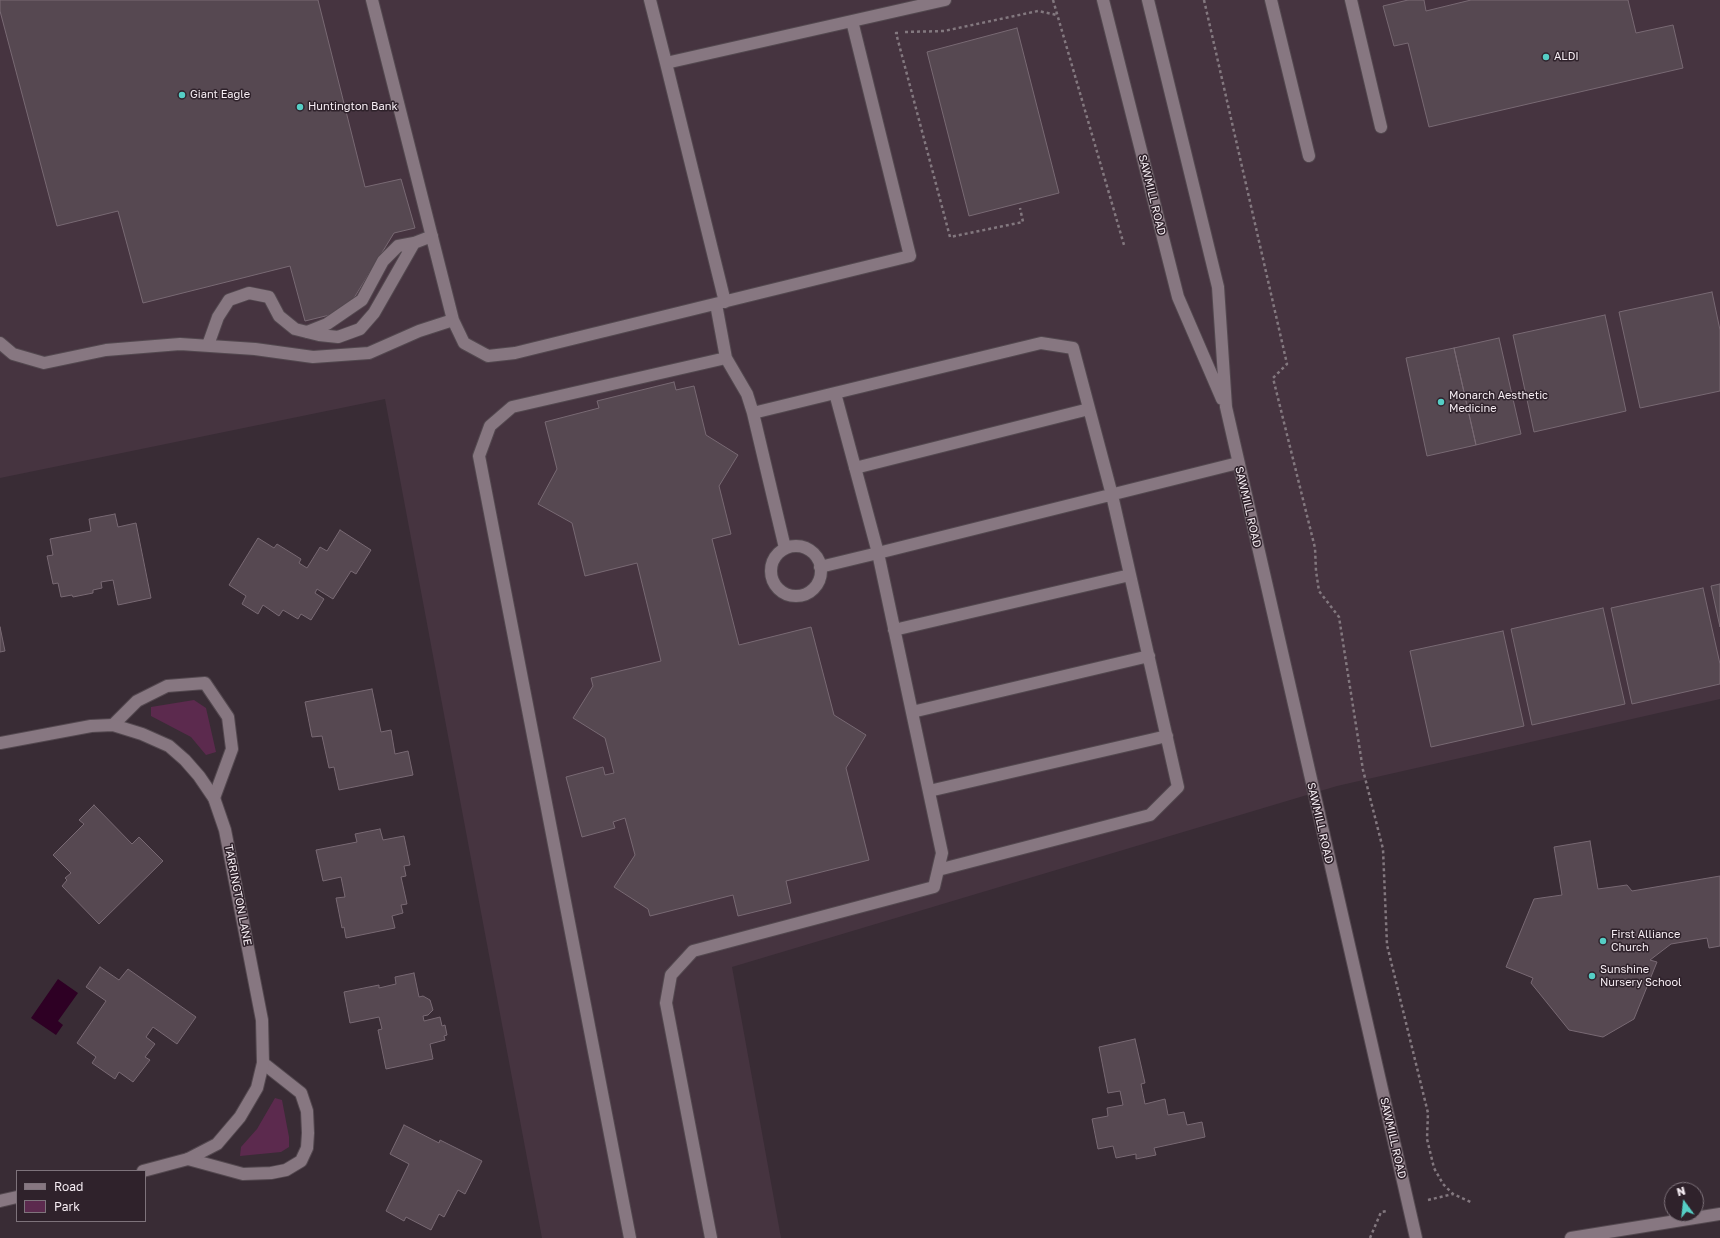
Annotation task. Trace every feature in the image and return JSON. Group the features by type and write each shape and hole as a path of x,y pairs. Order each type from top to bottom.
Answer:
{"main road":[{"path":"372,0 453,320 464,343 488,356 515,353 910,256 852,21"},
{"path":"650,0 666,63 720,303 726,358 747,394 753,413 785,548"},
{"path":"666,63 945,0"},
{"name":"SAWMILL ROAD","path":"1103,0 1178,296 1226,407"},
{"name":"SAWMILL ROAD","path":"1148,0 1218,287 1226,407 1238,463 1416,1238"},
{"path":"1272,0 1309,156"},
{"path":"1351,0 1381,127"},
{"path":"307,332 327,324 362,300 383,261 398,246 414,243 432,236"},
{"path":"208,346 218,317 229,300 249,293 269,298 279,316 295,329 319,335 338,337 360,329 374,313 414,243"},
{"path":"0,342 13,354 44,363 106,350 180,344 255,349 313,357 369,353 420,331 453,320"},
{"path":"753,413 1041,343 1073,348 1112,495 1178,787 1150,815 938,870"},
{"path":"630,1238 479,456 490,426 512,407 726,358"},
{"path":"712,1238 666,1003 672,975 694,951 934,887 942,853 878,553 835,393"},
{"path":"855,468 1089,409"},
{"path":"820,567 1238,463"},
{"path":"793,546 809,550 815,555 820,567 819,579 810,592 794,596 786,594 774,583 771,568 773,560 785,548 793,546"},
{"path":"894,630 1130,575"},
{"path":"912,712 1149,656"},
{"path":"113,725 137,701 167,686 205,683 228,717 232,749 214,798"},
{"name":"TARRINGTON LANE","path":"0,743 91,726 113,725 142,734 169,746 185,760 199,776 214,798 227,839 262,1020 263,1063 257,1088 240,1118 217,1144 188,1159 146,1170"},
{"path":"929,791 1167,736"},
{"path":"188,1159 243,1174 271,1174 286,1170 301,1162 307,1148 308,1133 307,1111 301,1093 263,1063"},
{"path":"0,1201 16,1197"},
{"path":"1571,1238 1720,1214"}],"path":[{"path":"1053,0 1124,245"},
{"path":"1204,0 1287,364 1273,378 1315,548 1319,591 1339,617 1363,770 1383,850 1387,945 1428,1113 1427,1139 1434,1168 1443,1184 1453,1194 1473,1203"},
{"path":"1020,208 1023,222 950,237 896,33 944,30 1038,11 1057,15"}],"shaded area":[{"path":"0,0 1720,0 1720,699 1337,786 732,967 781,1238 542,1238 385,399 0,478"},
{"path":"58,979 78,993 58,1021 63,1025 56,1035 31,1018"}],"green space":[{"path":"194,700 206,708 216,752 206,755 191,737 151,716 151,707"},
{"path":"275,1098 282,1100 289,1137 289,1147 281,1152 240,1156 241,1147 257,1129"}],"building":[{"name":"Giant Eagle","path":"0,0 318,0 365,187 401,179 415,228 394,233 346,311 305,321 290,266 143,303 118,211 57,226 0,11"},
{"name":"ALDI","path":"1408,0 1424,0 1426,11 1471,0 1628,0 1636,33 1673,25 1683,68 1429,127 1408,43 1394,46 1383,6"},
{"path":"1017,28 1059,193 969,216 927,52"},
{"path":"1712,292 1720,330 1720,391 1640,408 1619,312"},
{"path":"1605,315 1626,411 1534,432 1513,335"},
{"path":"1499,338 1521,434 1476,445 1454,348"},
{"name":"Monarch Aesthetic Medicine","path":"1454,348 1476,445 1427,456 1406,358"},
{"path":"674,382 676,390 694,386 706,435 738,455 719,486 731,534 712,539 739,645 811,627 834,715 866,735 846,768 869,860 786,881 791,903 738,916 733,895 650,916 648,909 614,887 635,855 625,818 613,822 615,828 582,837 566,777 603,767 605,775 614,773 605,738 573,718 593,686 591,678 661,661 637,563 585,576 572,523 538,504 557,469 545,422 599,408 597,401"},
{"path":"115,514 118,527 136,523 151,598 118,605 113,580 101,582 102,588 93,590 93,593 73,597 72,595 61,597 58,583 53,584 47,556 53,555 50,539 91,531 89,519"},
{"path":"340,530 371,550 356,574 351,571 333,599 317,589 315,593 324,599 311,620 301,614 298,619 283,610 279,616 263,605 258,614 242,604 246,596 229,585 258,538 274,548 277,544 301,559 299,563 307,568 320,547 327,551"},
{"path":"1720,584 1720,627 1711,586"},
{"path":"1703,588 1720,664 1720,684 1632,704 1611,608"},
{"path":"1603,608 1625,704 1532,725 1511,629"},
{"path":"0,627 5,651 0,652"},
{"path":"1503,631 1524,726 1431,747 1410,651"},
{"path":"372,689 381,732 391,730 395,754 408,751 413,775 339,790 334,767 329,768 322,736 312,737 305,702"},
{"path":"94,805 132,844 139,837 163,861 99,924 62,886 67,880 65,878 71,873 53,855 84,824 79,820"},
{"path":"380,829 383,840 404,836 410,865 404,866 406,876 401,877 407,904 401,905 403,913 392,916 395,928 346,938 344,927 342,928 336,898 345,897 341,877 323,881 316,850 357,842 355,834"},
{"name":"First Alliance Church","path":"1590,841 1598,889 1627,885 1632,891 1720,876 1720,946 1709,948 1707,938 1671,944 1650,960 1657,962 1634,1019 1603,1037 1569,1030 1531,983 1533,978 1506,967 1534,899 1562,895 1554,847"},
{"path":"100,967 119,980 128,969 196,1017 177,1044 153,1027 146,1037 155,1044 145,1057 150,1060 133,1082 119,1072 115,1079 92,1063 96,1057 77,1043 106,1001 86,987"},
{"path":"414,973 419,997 423,996 430,1000 433,1010 428,1015 423,1016 424,1021 440,1017 442,1026 445,1025 447,1035 444,1036 445,1040 430,1044 433,1059 386,1069 378,1030 382,1029 379,1017 350,1023 344,992 379,985 379,988 396,984 395,977"},
{"path":"1135,1039 1145,1083 1141,1084 1145,1104 1165,1099 1168,1115 1184,1112 1187,1125 1202,1122 1205,1137 1154,1148 1156,1155 1136,1159 1136,1154 1116,1158 1113,1146 1098,1149 1092,1119 1108,1116 1107,1108 1123,1105 1120,1091 1108,1093 1099,1047"},
{"path":"404,1125 439,1143 440,1140 482,1161 465,1194 458,1190 444,1217 439,1214 431,1230 406,1217 404,1221 386,1211 409,1164 390,1154"}],"place":[{"name":"ALDI","path":"1546,57"},
{"name":"Giant Eagle","path":"182,95"},
{"name":"Huntington Bank","path":"300,107"},
{"name":"Monarch Aesthetic Medicine","path":"1441,402"},
{"name":"First Alliance Church","path":"1603,941"},
{"name":"Sunshine Nursery School","path":"1592,976"}]}
